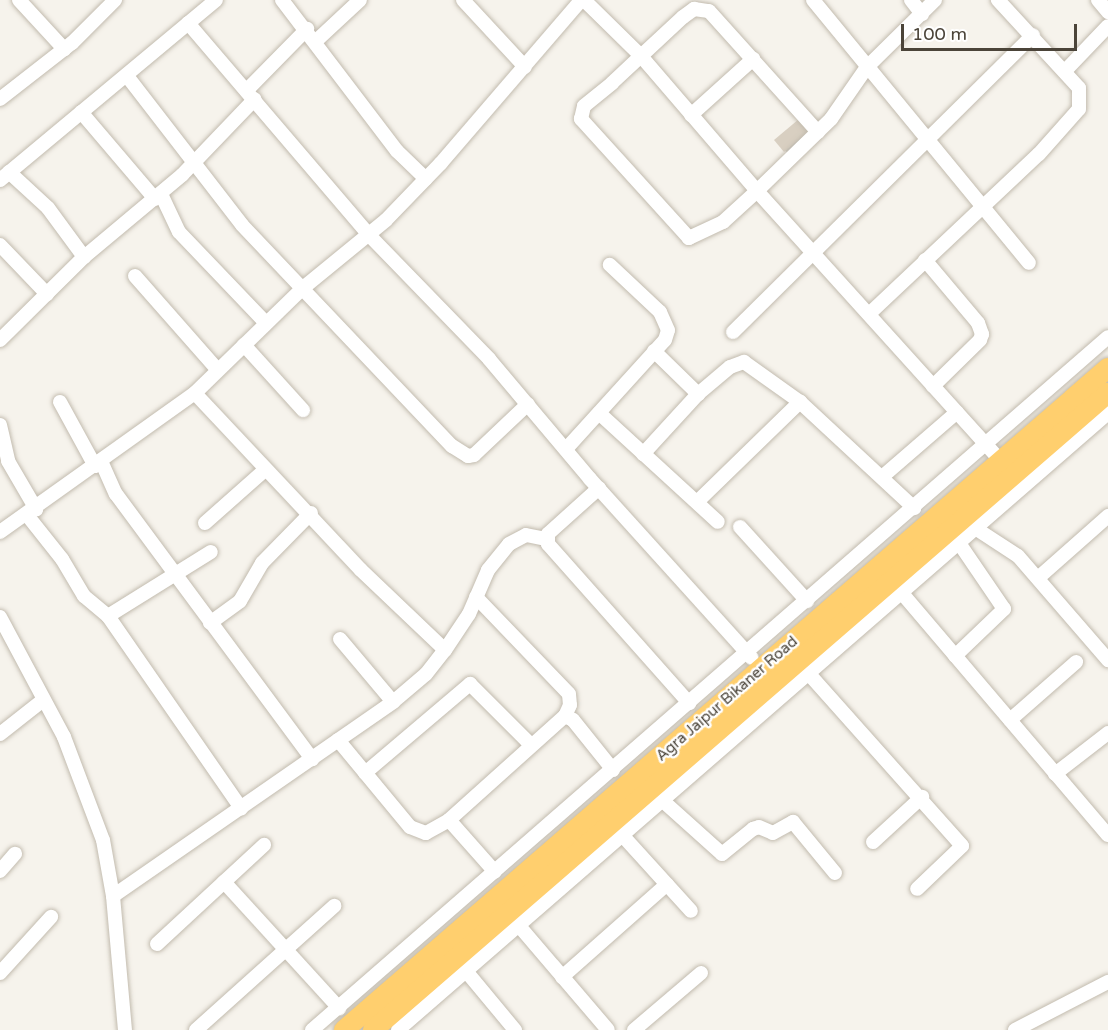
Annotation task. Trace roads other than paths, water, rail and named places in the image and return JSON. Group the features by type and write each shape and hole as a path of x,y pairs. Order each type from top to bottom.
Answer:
{"highway":[{"name":"Agra Jaipur Bikaner Road","path":"344,1030 1108,368"},
{"name":"Agra Jaipur Bikaner Road","path":"373,1030 461,965 1108,393"}],"street":[{"path":"19,0 64,49"},
{"path":"84,257 48,208 5,176 216,0"},
{"path":"316,40 360,0"},
{"path":"463,0 525,67"},
{"path":"813,0 1029,263"},
{"path":"911,0 922,14"},
{"path":"818,132 703,7 683,17 584,106 581,119 689,238 723,222 818,132 867,67 935,0"},
{"path":"869,314 1039,154 1079,109 1079,88 1033,35 998,0"},
{"path":"1098,0 1108,12"},
{"path":"2,92 64,49 111,1"},
{"path":"288,2 398,151 426,179"},
{"path":"0,532 32,512 195,393 303,288 369,235 426,179 525,67 575,2 641,56 813,256 869,314 1001,461"},
{"path":"188,23 251,94 369,235 528,404 599,488 762,668"},
{"path":"1065,71 1108,26"},
{"path":"0,340 84,257 158,196 194,162 308,29"},
{"path":"733,332 813,256 1033,35"},
{"path":"691,115 753,59"},
{"path":"127,76 242,225 303,288 380,374 461,453 474,455 528,404"},
{"path":"81,112 158,196 179,232 224,284 267,323"},
{"path":"0,245 47,294"},
{"path":"925,260 978,323 982,334 980,340 933,386"},
{"path":"566,449 665,340 666,320 610,265"},
{"path":"135,276 218,370"},
{"path":"312,1030 1108,337"},
{"path":"244,345 303,410"},
{"path":"654,351 698,394"},
{"path":"643,454 698,394 730,367 744,362 800,402 914,508"},
{"path":"195,393 311,513 360,569 445,650"},
{"path":"60,402 116,494 312,759"},
{"path":"697,502 800,402"},
{"path":"882,477 957,412"},
{"path":"599,413 718,522"},
{"path":"398,1030 461,965 520,927 1108,413"},
{"path":"0,425 8,461 32,512 84,596 108,616 241,808"},
{"path":"206,523 266,469"},
{"path":"546,539 599,488"},
{"path":"210,623 240,601 262,563 311,513"},
{"path":"1038,578 1108,516"},
{"path":"740,527 807,601"},
{"path":"975,528 1012,550 1108,660"},
{"path":"113,896 393,702 426,674 445,650 476,597 488,570 509,544 526,536 546,539 689,703"},
{"path":"955,656 1004,609 959,543"},
{"path":"108,616 212,552"},
{"path":"901,592 1108,835"},
{"path":"338,740 418,832 434,830 449,820 565,716 571,699 569,694 476,597"},
{"path":"0,617 89,795 103,840 113,896 124,1030"},
{"path":"340,639 393,702"},
{"path":"1010,720 1076,662"},
{"path":"809,674 922,797 962,846 917,889"},
{"path":"365,773 470,684 531,745"},
{"path":"0,734 43,700"},
{"path":"565,716 573,720 613,770"},
{"path":"1055,774 1108,733"},
{"path":"873,842 922,797"},
{"path":"663,801 722,855 759,826 773,833 793,822 835,873"},
{"path":"449,820 495,872"},
{"path":"623,836 691,911"},
{"path":"157,944 264,845"},
{"path":"0,871 15,854"},
{"path":"224,882 339,1008"},
{"path":"562,977 667,884"},
{"path":"196,1030 334,906"},
{"path":"0,973 51,916"},
{"path":"520,927 608,1030"},
{"path":"461,965 515,1030"},
{"path":"634,1030 701,972"},
{"path":"1015,1030 1108,982"}]}
